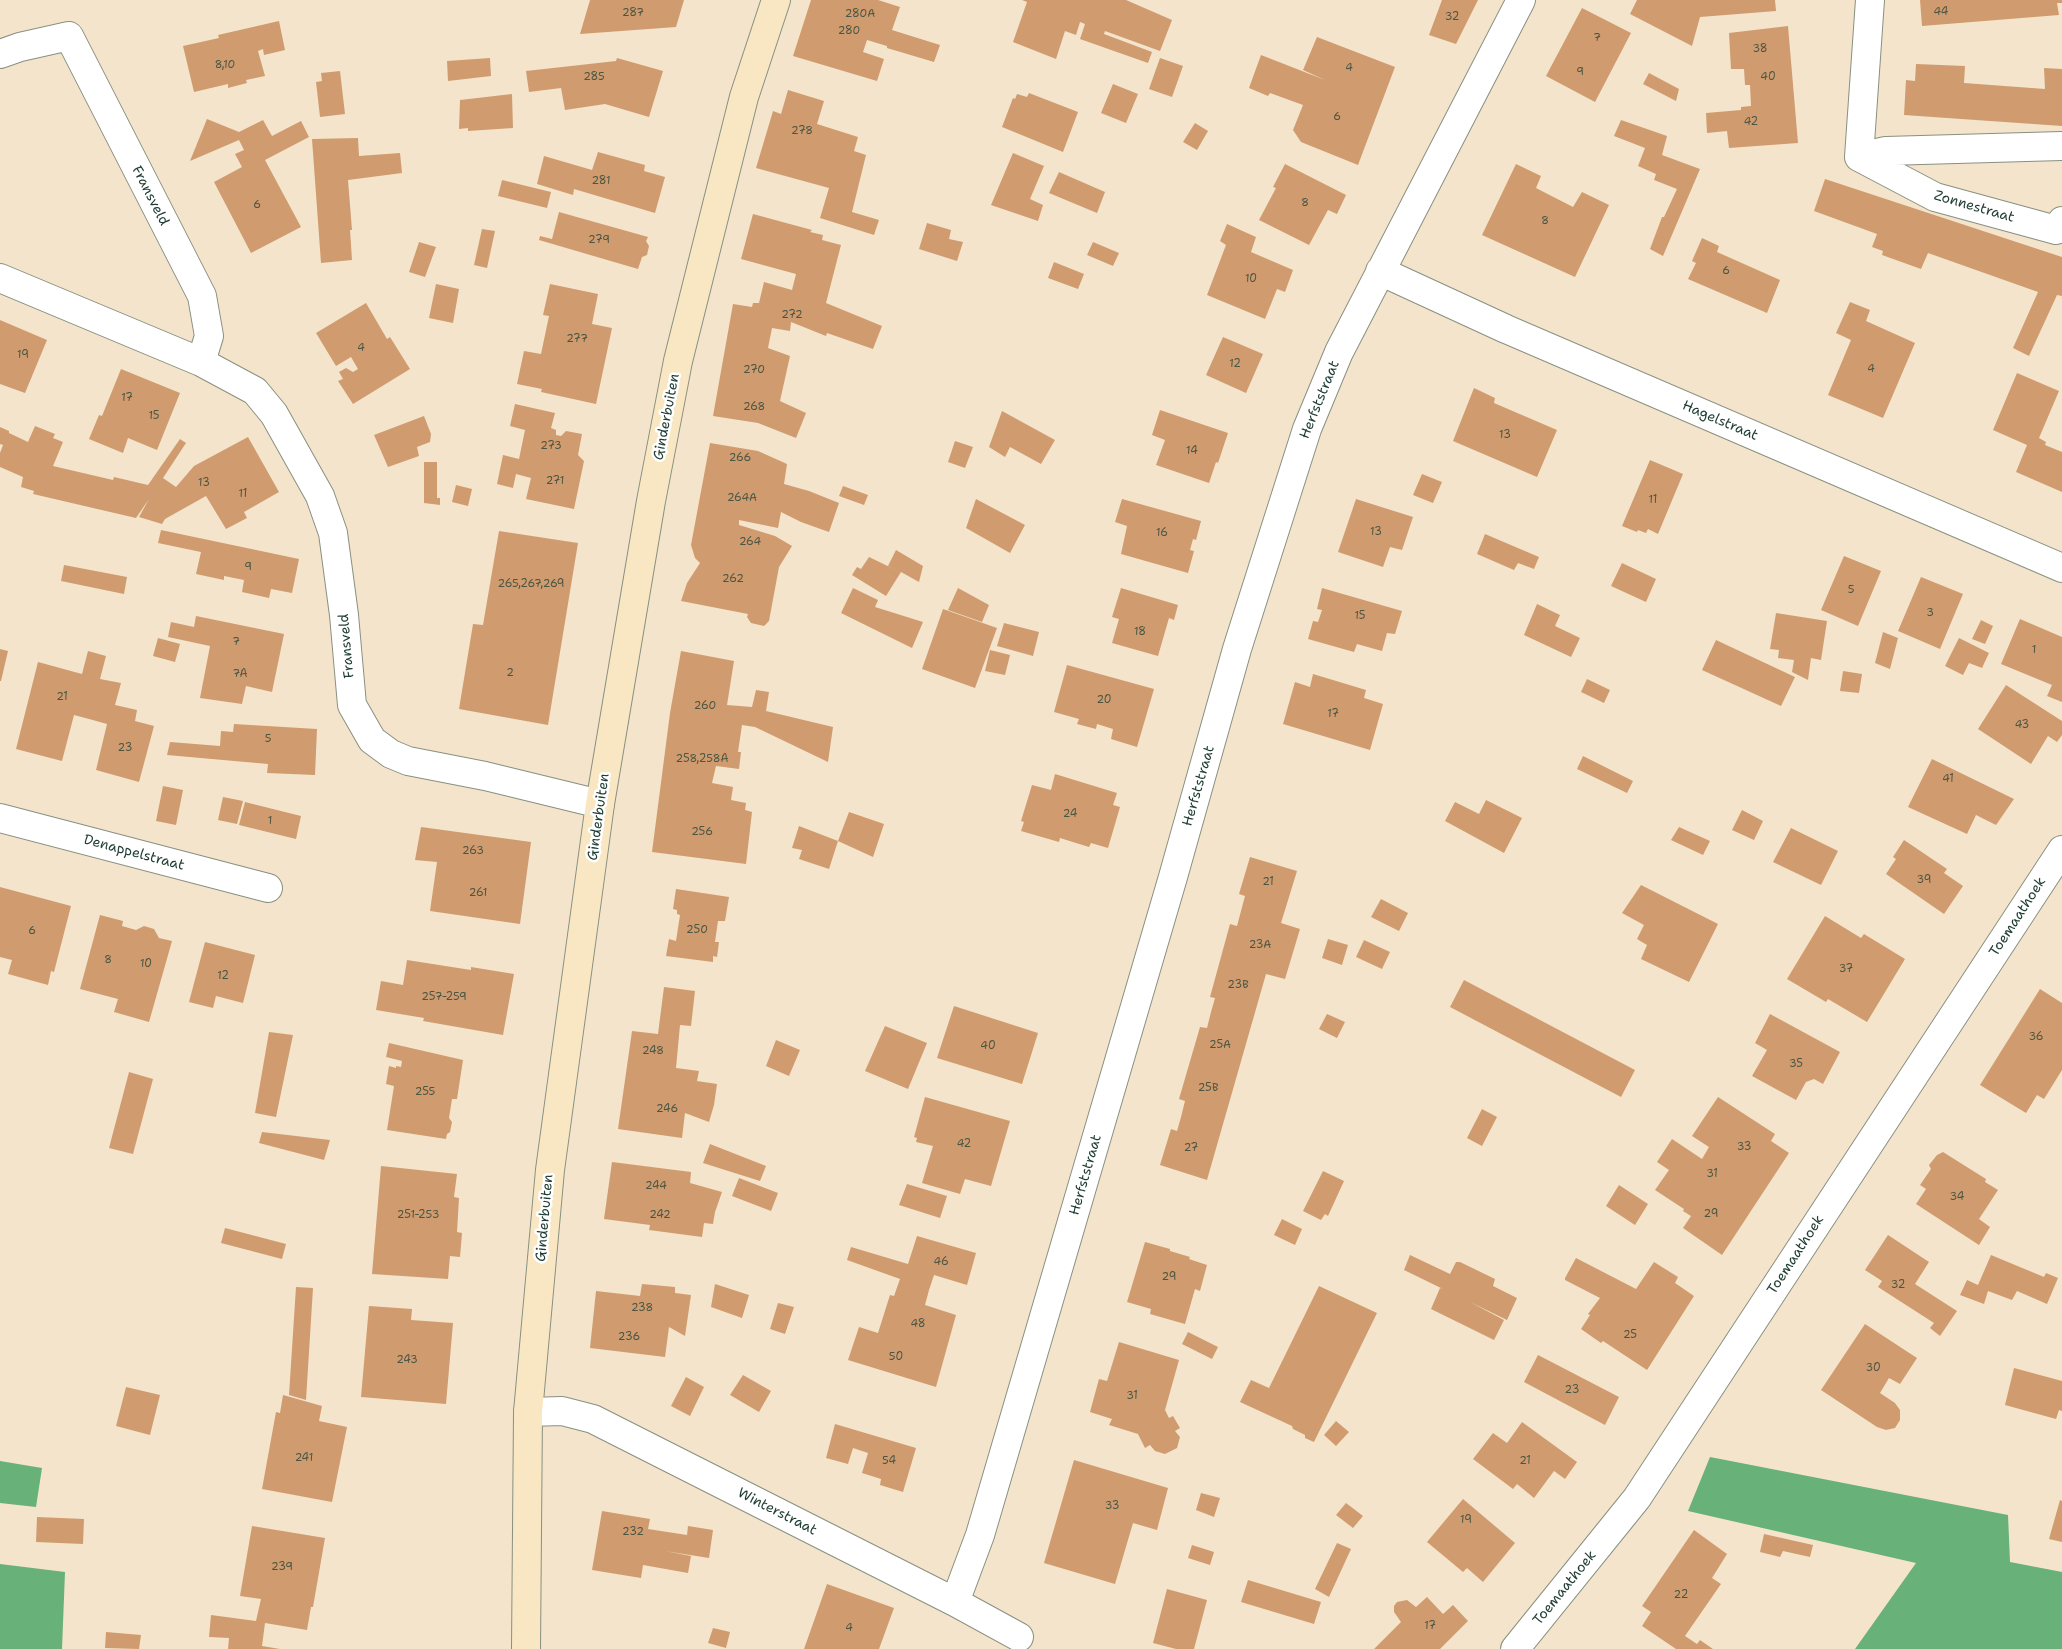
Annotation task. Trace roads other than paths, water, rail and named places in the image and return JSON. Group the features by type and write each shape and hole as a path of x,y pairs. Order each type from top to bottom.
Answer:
{"main road":[{"name":"Ginderbuiten","path":"526,1649 528,1412 550,1170 600,804 651,501 678,361 744,97 776,0"}],"street":[{"name":"Herfststraat","path":"955,1602 980,1535 1171,886 1237,649 1304,439 1339,352 1521,0"},
{"path":"1870,0 1859,157 1886,151 2062,146"},
{"name":"Fransveld","path":"0,54 20,47 69,36 202,296 209,336 201,362"},
{"name":"Zonnestraat","path":"1859,157 1935,197 2056,230 2062,221"},
{"name":"Hagelstraat","path":"1380,270 1515,333 2062,568"},
{"name":"Fransveld","path":"0,278 201,362 255,391 274,414 320,496 333,533 344,615 352,705 372,740 391,754 408,761 485,776 600,804"},
{"name":"Denappelstraat","path":"0,818 268,888"},
{"name":"Toemaathoek","path":"1515,1649 1637,1498 2060,858"},
{"name":"Winterstraat","path":"528,1412 562,1411 593,1419 955,1602 1019,1637"}]}
